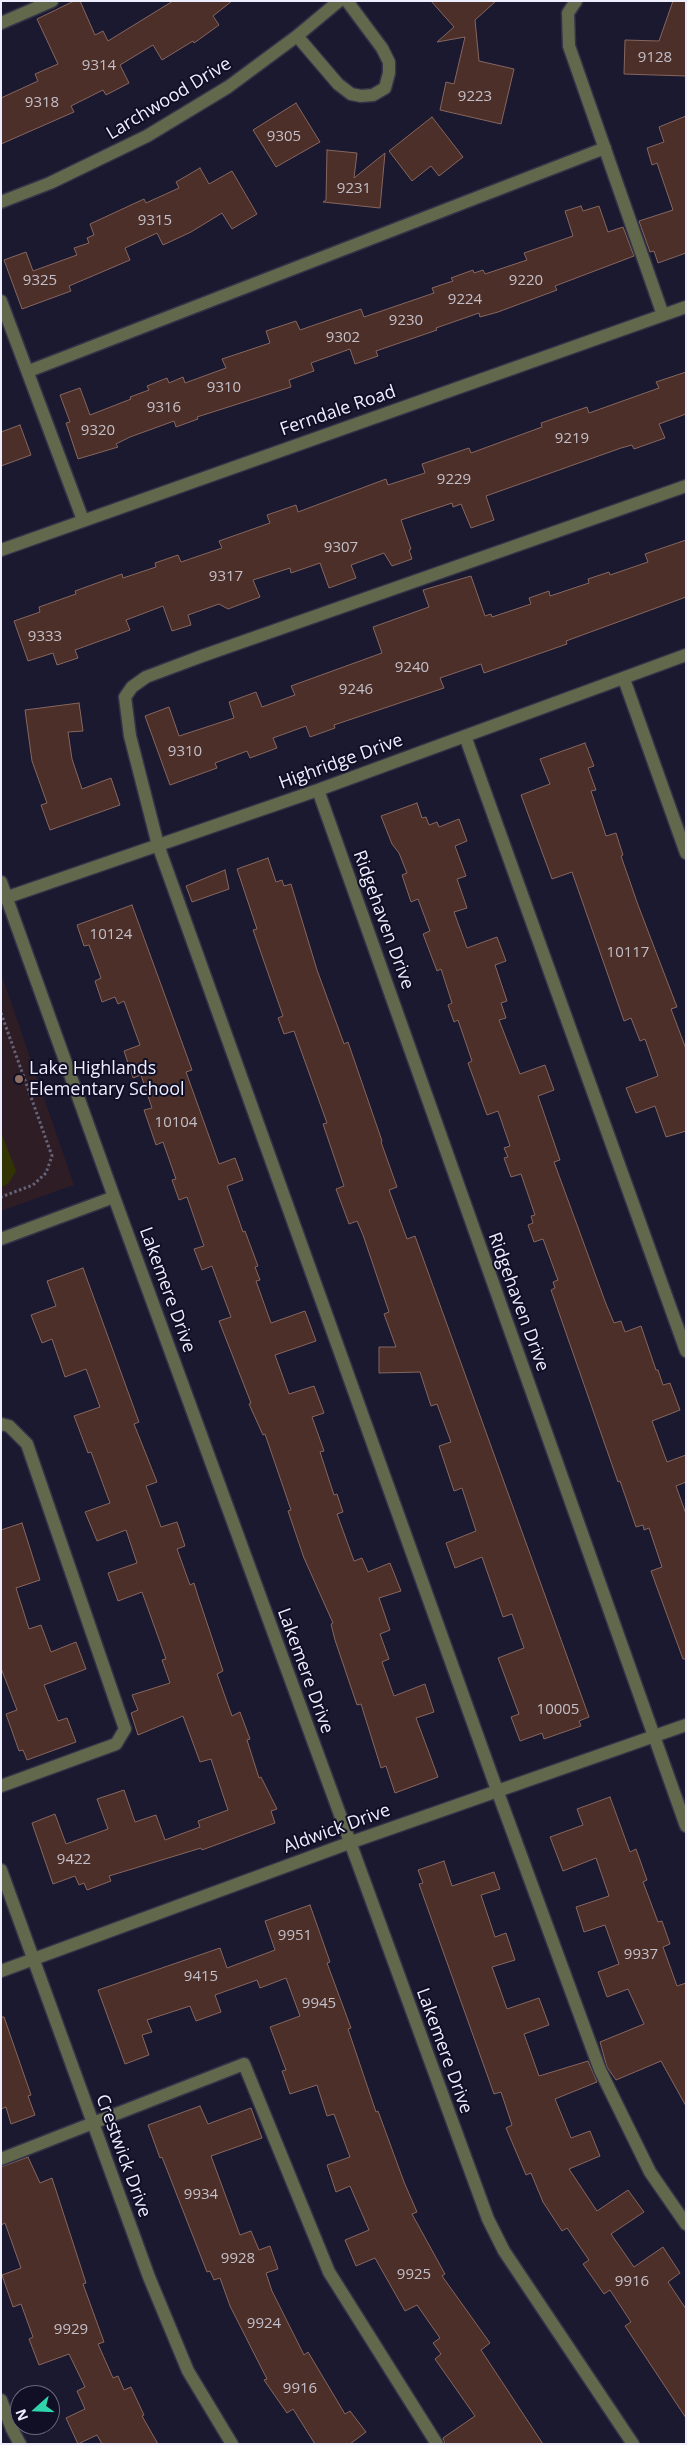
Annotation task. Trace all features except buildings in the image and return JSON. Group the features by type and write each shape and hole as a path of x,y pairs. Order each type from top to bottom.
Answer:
{"street":[{"path":"1,23 52,1"},
{"name":"Larchwood Drive","path":"1,202 50,183 147,136 228,87 298,36 339,1"},
{"path":"298,36 338,84 351,94 361,96 373,95 385,88 389,73 386,55 347,1"},
{"path":"576,1 568,13 569,46 663,315"},
{"path":"29,371 605,148"},
{"path":"1,301 29,371 83,520"},
{"name":"Ferndale Road","path":"1,550 686,306"},
{"path":"686,486 146,678 132,687 125,696 130,736 158,845 497,1790 600,2070 650,2172 686,2224"},
{"name":"Highridge Drive","path":"5,898 318,790 686,655"},
{"path":"624,679 686,853"},
{"path":"465,736 686,1352"},
{"name":"Ridgehaven Drive","path":"318,790 686,1826"},
{"name":"Lakemere Drive","path":"1,882 5,898 349,1843 488,2219 504,2251 633,2444"},
{"path":"1,1239 114,1197"},
{"path":"1,1424 9,1426 27,1444 125,1729 116,1744 1,1786"},
{"name":"Aldwick Drive","path":"1,1971 349,1843 686,1724"},
{"name":"Crestwick Drive","path":"1,1870 148,2277 188,2371 232,2444"},
{"path":"1,2159 244,2064 329,2272 437,2444"},
{"path":"1,2400 12,2430 20,2444"}],"path":[{"path":"1,1014 52,1156 46,1174 33,1185 1,1197"}],"shaded area":[{"name":"Lake Highlands Elementary School","path":"1,973 74,1185 1,1211"},
{"path":"1,1132 16,1171 8,1184 1,1187"}],"place":[{"name":"Lake Highlands Elementary School","path":"19,1079"}]}
